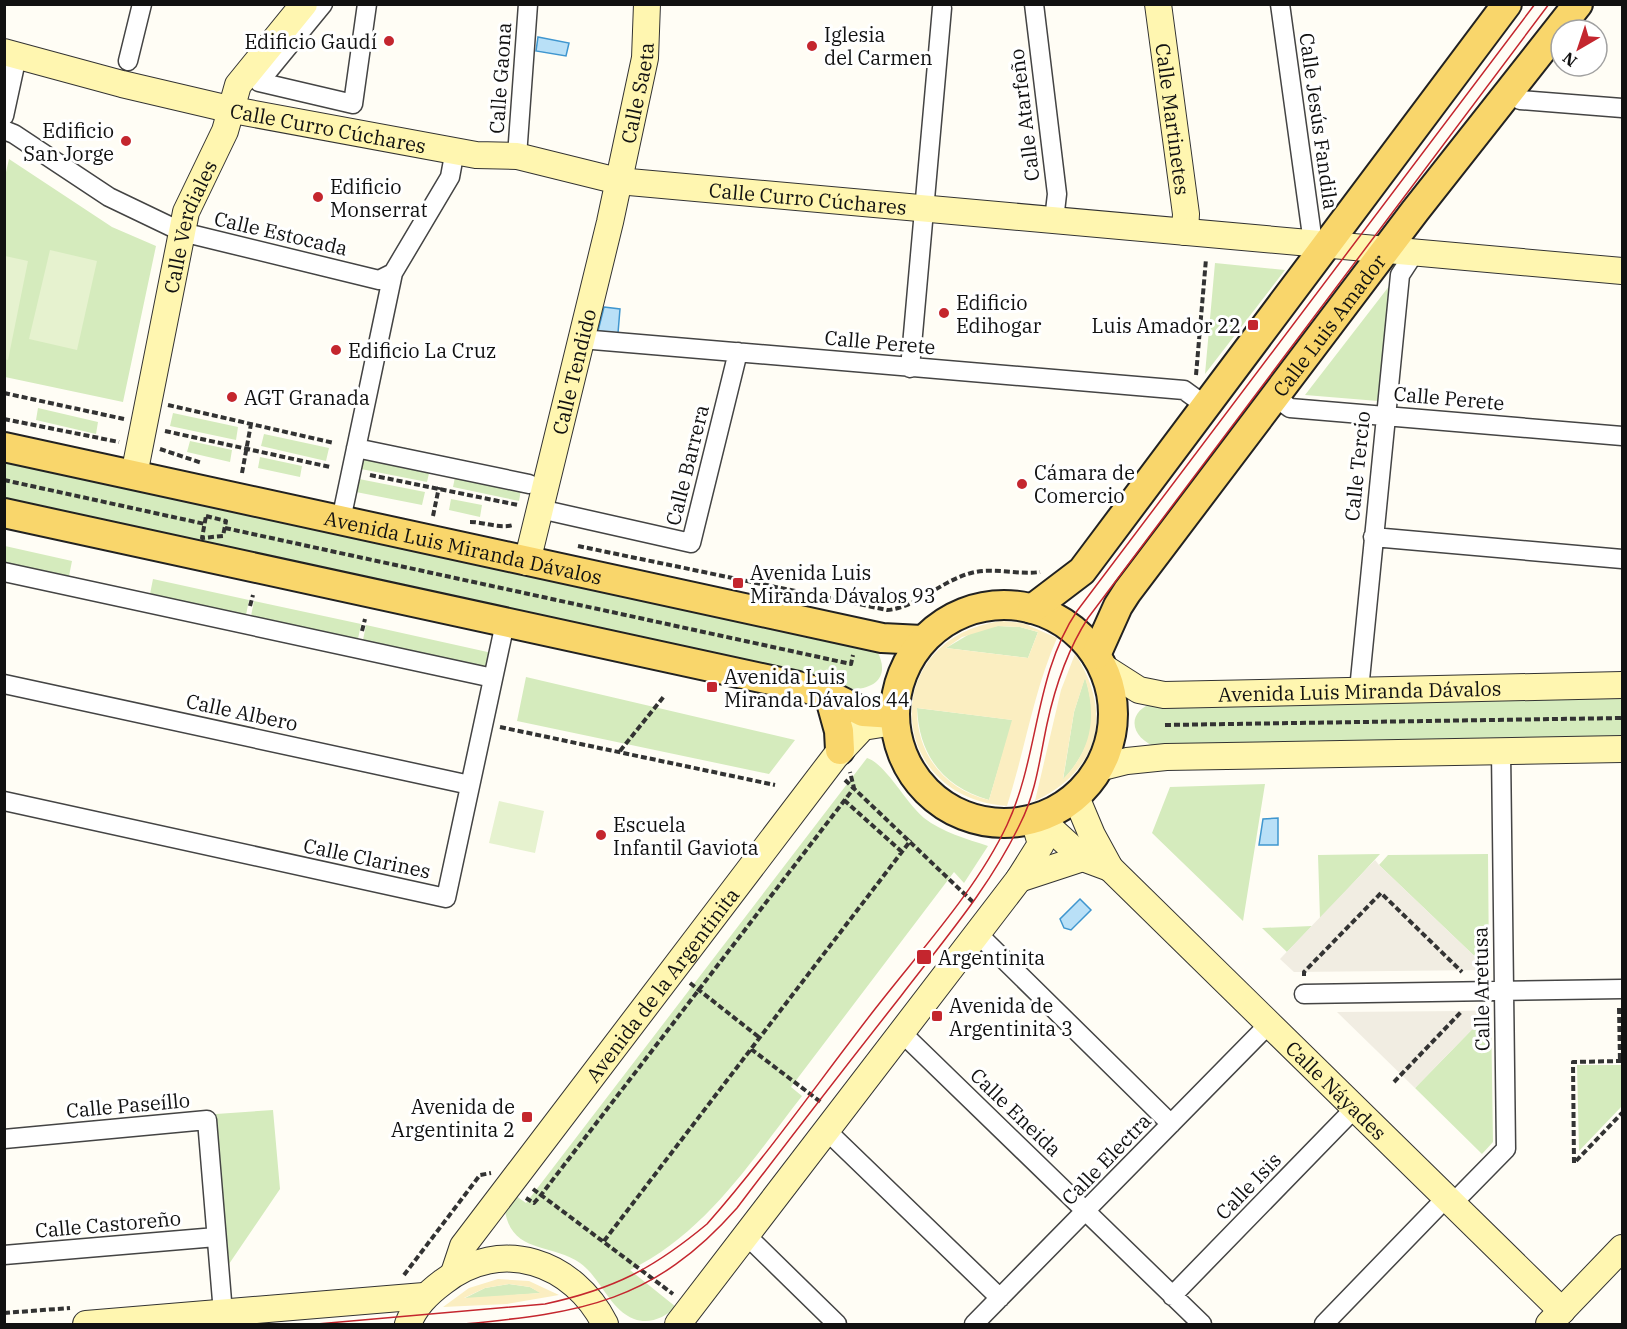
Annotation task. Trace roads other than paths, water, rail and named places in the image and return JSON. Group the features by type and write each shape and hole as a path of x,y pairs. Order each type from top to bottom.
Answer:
{"main road":[{"path":"1032,609 1082,571 1200,402 1507,4"},
{"name":"Calle Luis Amador","path":"1099,661 1120,601 1387,249 1578,4"},
{"name":"Avenida Luis Miranda Dávalos","path":"4,447 882,638 922,640"},
{"path":"4,513 786,683 829,695 863,712 894,718"},
{"path":"997,605 1032,609 1068,625 1099,661 1112,700 1113,721 1110,744 1099,768 1076,797 1037,819 1007,824 984,822 962,816 940,804 922,788 907,767 898,745 894,718 896,689 906,664 922,640 939,625 975,608 997,605"},
{"path":"829,695 845,760"}],"street":[{"path":"128,61 142,4"},
{"name":"Calle Verdiales","path":"134,475 186,212 233,110 238,85 304,4"},
{"path":"323,4 259,82 353,104 367,4"},
{"name":"Calle Gaona","path":"517,156 528,4"},
{"name":"Calle Saeta","path":"618,181 645,58 647,4"},
{"name":"Calle Atarfeño","path":"1034,4 1057,194 1054,220"},
{"name":"Calle Martinetes","path":"1158,4 1186,214 1185,232"},
{"name":"Calle Jesús Fandila","path":"1280,4 1321,244"},
{"path":"910,368 942,8"},
{"path":"4,116 11,54"},
{"name":"Calle Curro Cúchares","path":"11,54 233,110 476,155 517,156 618,181 924,199 1054,220 1623,271"},
{"path":"1510,91 1520,100 1623,108"},
{"name":"Calle Estocada","path":"4,130 109,197 182,232 379,280 393,273"},
{"path":"342,520 393,273 450,177 455,150"},
{"name":"Calle Tendido","path":"527,562 532,507 581,339 618,181"},
{"name":"Calle Tercio","path":"1359,690 1384,415 1400,275 1415,252"},
{"name":"Calle Perete","path":"581,339 1185,390 1200,402"},
{"name":"Calle Barrera","path":"532,507 691,543 738,352"},
{"name":"Calle Perete","path":"1275,397 1290,408 1623,436"},
{"path":"356,448 530,484"},
{"path":"1373,537 1623,559"},
{"path":"4,572 493,678"},
{"name":"Calle Clarines","path":"4,801 446,898 505,623"},
{"name":"Avenida Luis Miranda Dávalos","path":"1099,661 1139,690 1164,695 1623,685"},
{"name":"Calle Albero","path":"4,684 470,785"},
{"name":"Avenida de la Argentinita","path":"454,1273 463,1246 845,760 863,727 894,718"},
{"path":"1099,768 1127,761 1166,758 1623,749"},
{"name":"Calle Aretusa","path":"1324,1324 1449,1201 1506,1149 1501,751"},
{"name":"Calle Náyades","path":"1076,797 1092,835 1110,868 1449,1201 1556,1318"},
{"path":"678,1324 1019,879 1041,844 1037,819"},
{"name":"Calle Náyades","path":"1037,819 1083,858 1110,868"},
{"path":"1019,879 1083,858"},
{"path":"978,934 1171,1124"},
{"path":"1304,987 1504,990 1621,996"},
{"name":"Calle Electra","path":"974,1324 1269,1024"},
{"name":"Calle Eneida","path":"902,1033 1202,1324"},
{"name":"Calle Isis","path":"1172,1296 1355,1108"},
{"name":"Calle Paseíllo","path":"4,1139 207,1120 223,1313"},
{"path":"826,1131 1000,1298"},
{"path":"747,1236 837,1324"},
{"name":"Calle Castoreño","path":"4,1255 216,1237"},
{"path":"1556,1318 1623,1248"},
{"path":"408,1324 424,1296 454,1273 474,1264 501,1258 532,1261 562,1274 587,1294 605,1324"},
{"path":"83,1316 223,1313 424,1296"}],"water":[{"path":"538,37 569,43 566,56 536,51"},
{"path":"604,307 620,309 618,333 598,331"},
{"path":"1278,818 1278,845 1259,845 1263,819"},
{"path":"1080,899 1091,910 1071,930 1064,928 1060,919"}],"tram line":[{"path":"317,1324 545,1304 570,1298 592,1292 632,1275 669,1253 707,1224 772,1145 946,920 994,850 1017,799 1052,662 1077,611 1535,4"},
{"path":"463,1324 544,1314 614,1297 645,1283 676,1264 706,1240 737,1208 949,934 995,870 1025,812 1034,787 1058,682 1074,642 1088,618 1549,4"}],"place":[{"name":"Edificio Gaudí","path":"389,41"},
{"name":"Iglesia del Carmen","path":"812,46"},
{"name":"Edificio San Jorge","path":"126,141"},
{"name":"Edificio Monserrat","path":"318,197"},
{"name":"Edificio Edihogar","path":"944,313"},
{"name":"Luis Amador 22","path":"1253,325"},
{"name":"Edificio La Cruz","path":"336,350"},
{"name":"AGT Granada","path":"232,397"},
{"name":"Cámara de Comercio","path":"1022,484"},
{"name":"Avenida Luis Miranda Dávalos 93","path":"738,583"},
{"name":"Avenida Luis Miranda Dávalos 44","path":"712,687"},
{"name":"Escuela Infantil Gaviota","path":"601,835"},
{"name":"Argentinita","path":"924,957"},
{"name":"Avenida de Argentinita 3","path":"937,1016"},
{"name":"Avenida de Argentinita 2","path":"527,1117"}]}
